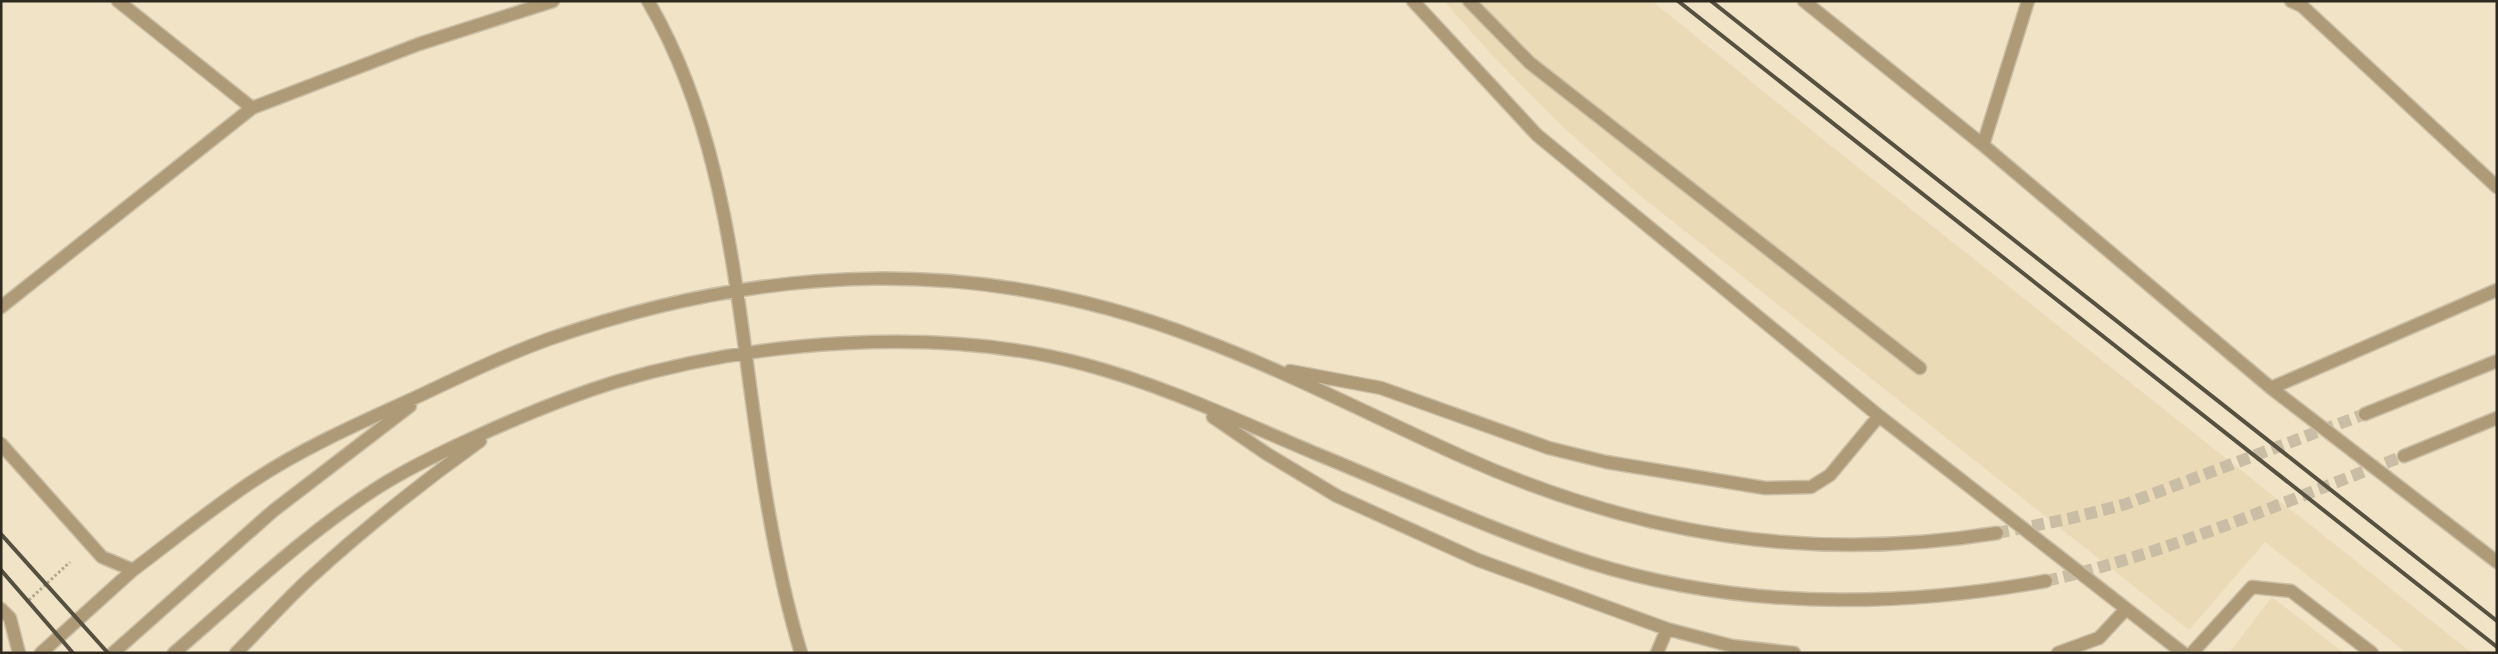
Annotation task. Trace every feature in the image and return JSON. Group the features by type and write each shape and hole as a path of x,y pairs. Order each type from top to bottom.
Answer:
{"street":[{"path":"118,1 252,108"},
{"path":"1,306 252,108 419,44 553,1"},
{"path":"648,1 663,25 685,75 702,129 719,194 738,289 762,475 778,560 800,653"},
{"path":"1413,1 1537,135 1879,416 2183,653"},
{"path":"1469,1 1530,62 1920,368"},
{"path":"1804,1 1983,145 2271,388 2497,562"},
{"path":"1983,145 2028,1"},
{"path":"2291,1 2302,6 2497,187"},
{"path":"41,653 134,570 258,478 312,446 480,366 555,337 673,302 738,289 795,282 930,279 1000,286 1067,297 1133,314 1270,367 1467,459 1539,488 1603,510 1669,526 1746,540 1850,546 1934,541 1997,533"},
{"path":"2271,388 2497,290"},
{"path":"174,653 336,516 380,485 437,454 560,400 619,381 682,366 746,354 857,344 914,342 972,345 1030,352 1086,365 1193,402 1524,538 1590,562 1652,578 1726,592 1855,601 1979,593 2046,581"},
{"path":"2365,414 2497,361"},
{"path":"1270,367 1381,388 1549,448 1606,462 1764,488 1811,487 1830,475 1879,416"},
{"path":"113,653 273,510 428,392"},
{"path":"1193,402 1267,454 1336,496 1478,560 1667,629 1732,646 1794,653"},
{"path":"2404,456 2497,418"},
{"path":"236,653 310,578 368,526 432,475 505,424"},
{"path":"1,444 102,557 134,570"},
{"path":"2192,653 2252,587 2291,591 2372,653"},
{"path":"2058,653 2098,638 2126,609"},
{"path":"6,613 19,653"},
{"path":"1657,653 1667,629"}],"path":[{"path":"6,613 72,561"}],"shaded area":[{"path":"1444,1 1652,1 1826,142 2472,653 2407,653 2265,542 2189,630 1637,193 1562,126 1491,54"},
{"path":"2272,597 2344,653 2229,653"}],"tunnel":[{"path":"1997,533 2068,519 2126,504 2365,414"},
{"path":"2046,581 2138,556 2182,541 2404,456"}],"railway":[{"path":"1678,1 2497,647"},
{"path":"1711,1 2497,621"},
{"path":"1,534 108,653"},
{"path":"1,570 73,653"}]}
